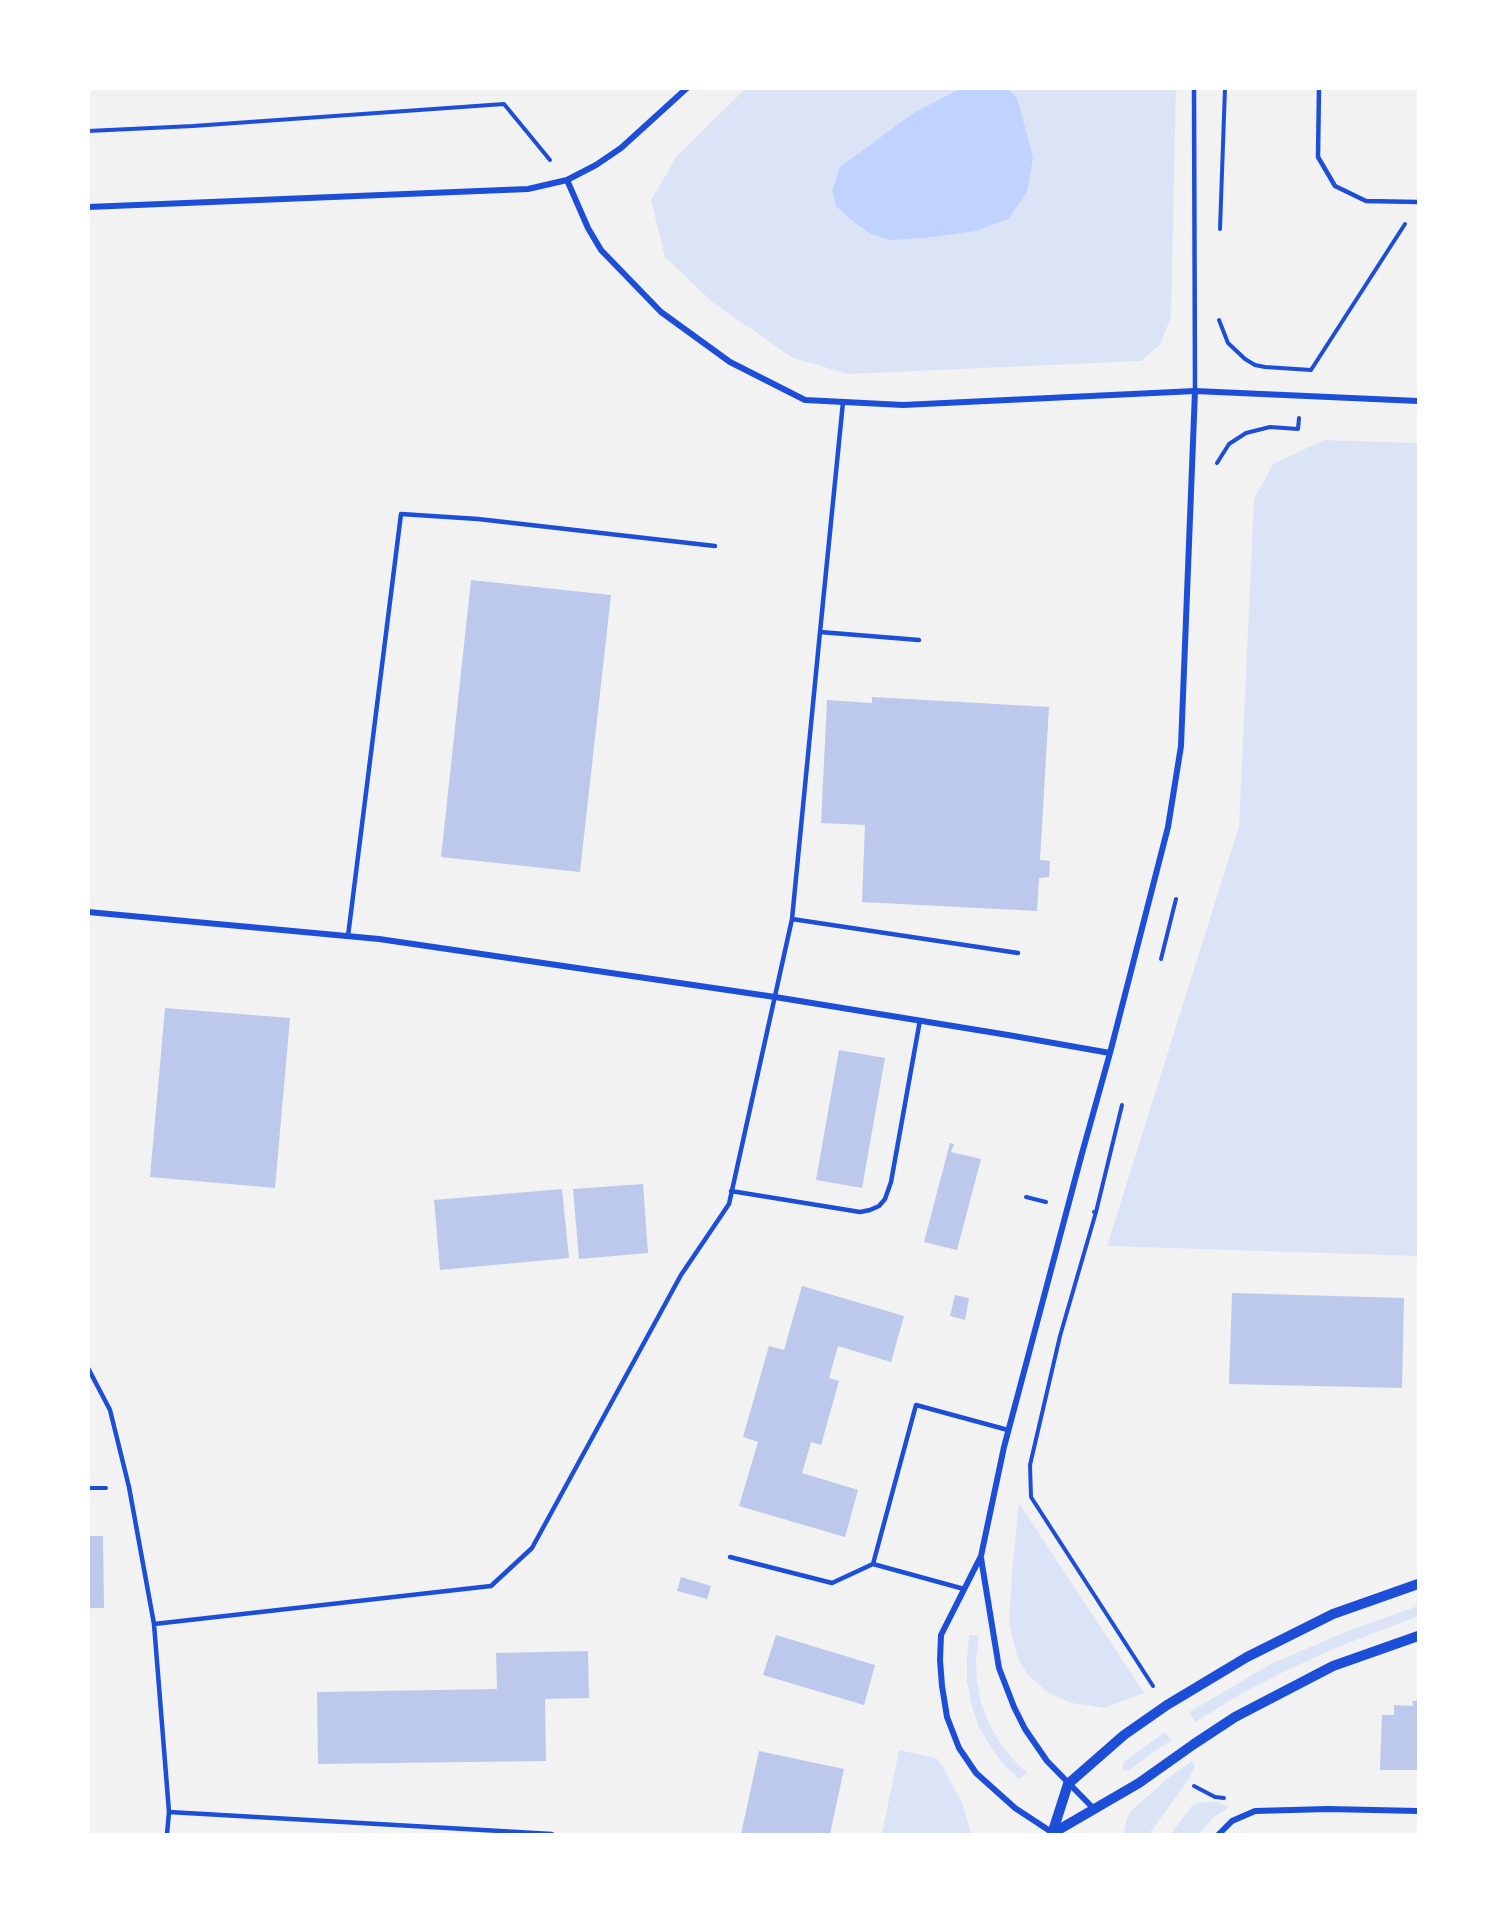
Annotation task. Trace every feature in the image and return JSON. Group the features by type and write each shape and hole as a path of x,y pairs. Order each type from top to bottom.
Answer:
{"street":[{"path":"88,207 528,189 567,180 596,165 621,147 687,88"},
{"path":"567,180 588,228 601,250 661,312 730,362 805,400 903,405 1195,391 1419,401"},
{"path":"1054,1834 1015,1808 976,1773 959,1748 947,1717 942,1686 941,1635 981,1556 1008,1430 1110,1053 1168,827 1181,746 1195,391"},
{"path":"88,912 348,936 775,997 1110,1053"},
{"path":"981,1556 999,1668 1014,1707 1025,1729 1047,1761 1095,1809"},
{"path":"1054,1834 1068,1784 1124,1735 1191,1690 1247,1657 1333,1614 1419,1584"},
{"path":"1054,1834 1139,1783 1235,1717 1333,1666 1419,1636"},
{"path":"1219,1834 1232,1821 1255,1811 1328,1809 1419,1811"}],"lane":[{"path":"1194,88 1195,391"},
{"path":"1319,88 1318,157 1335,186 1366,201 1419,202"},
{"path":"154,1624 491,1586 532,1548 681,1275 729,1204 792,919 843,402"},
{"path":"348,936 401,514 478,519 715,546"},
{"path":"820,632 919,640"},
{"path":"792,919 1018,953"},
{"path":"731,1191 860,1212 879,1206 885,1199 891,1182 920,1020"},
{"path":"88,1368 110,1410 129,1487 154,1624 169,1812 167,1834"},
{"path":"873,1564 916,1405 1008,1430"},
{"path":"730,1557 832,1583 873,1564 964,1588"},
{"path":"169,1812 552,1834"}],"path":[{"path":"1220,236 1225,88"},
{"path":"88,131 193,126 504,104 567,180"},
{"path":"1218,315 1228,343 1255,365 1311,369 1406,223"},
{"path":"1026,1197 1067,1208 1096,1212 1060,1336 1030,1465 1031,1497 1156,1689"}],"shaded area":[{"path":"745,89 1176,89 1171,317 1160,345 1141,361 848,374 793,358 712,302 665,257 651,200 677,156"},
{"path":"1324,440 1418,443 1418,1256 1107,1246 1239,826 1254,499 1273,464"},
{"path":"1019,1503 1144,1693 1104,1708 1071,1703 1047,1692 1027,1674 1017,1656 1009,1623"},
{"path":"1418,1606 1418,1616 1338,1647 1287,1670 1195,1722 1189,1712 1273,1663 1345,1632"},
{"path":"969,1635 979,1636 976,1659 981,1703 999,1742 1027,1773 1019,1779 1003,1764 979,1727 967,1682"},
{"path":"1165,1732 1171,1740 1128,1771 1122,1770 1124,1762"},
{"path":"899,1750 936,1758 942,1765 963,1805 971,1834 882,1834"},
{"path":"1192,1761 1195,1766 1189,1779 1149,1834 1124,1834 1126,1821 1131,1811 1168,1778"},
{"path":"1218,1802 1229,1807 1213,1818 1199,1834 1171,1834 1191,1807 1197,1803"}],"water":[{"path":"960,89 1007,89 1017,98 1033,157 1027,192 1008,219 976,231 891,240 871,234 836,206 832,191 840,167 915,112"}],"building":[{"path":"471,580 611,595 580,872 441,857"},
{"path":"872,697 1049,707 1040,860 1050,861 1049,877 1039,878 1037,911 862,902 865,825 821,823 827,700 872,703"},
{"path":"165,1008 290,1018 275,1188 150,1177"},
{"path":"839,1050 885,1058 862,1188 816,1180"},
{"path":"950,1143 954,1144 951,1152 981,1159 957,1250 924,1242"},
{"path":"643,1184 648,1253 579,1259 573,1189"},
{"path":"562,1189 569,1258 440,1270 434,1200"},
{"path":"802,1286 904,1316 891,1362 838,1346 829,1378 839,1381 821,1445 811,1442 802,1473 858,1490 845,1537 739,1506 758,1442 743,1437 769,1346 784,1350"},
{"path":"1232,1293 1404,1298 1402,1388 1229,1384"},
{"path":"955,1295 969,1298 965,1320 950,1316"},
{"path":"88,1536 103,1536 104,1608 88,1608"},
{"path":"681,1577 711,1586 707,1599 677,1591"},
{"path":"776,1635 875,1665 864,1705 763,1675"},
{"path":"588,1651 589,1698 545,1699 546,1761 318,1764 317,1692 497,1689 496,1653"},
{"path":"1412,1701 1418,1701 1418,1770 1380,1770 1382,1715 1394,1715 1394,1705 1413,1706"},
{"path":"759,1751 844,1769 830,1834 741,1834"}]}
